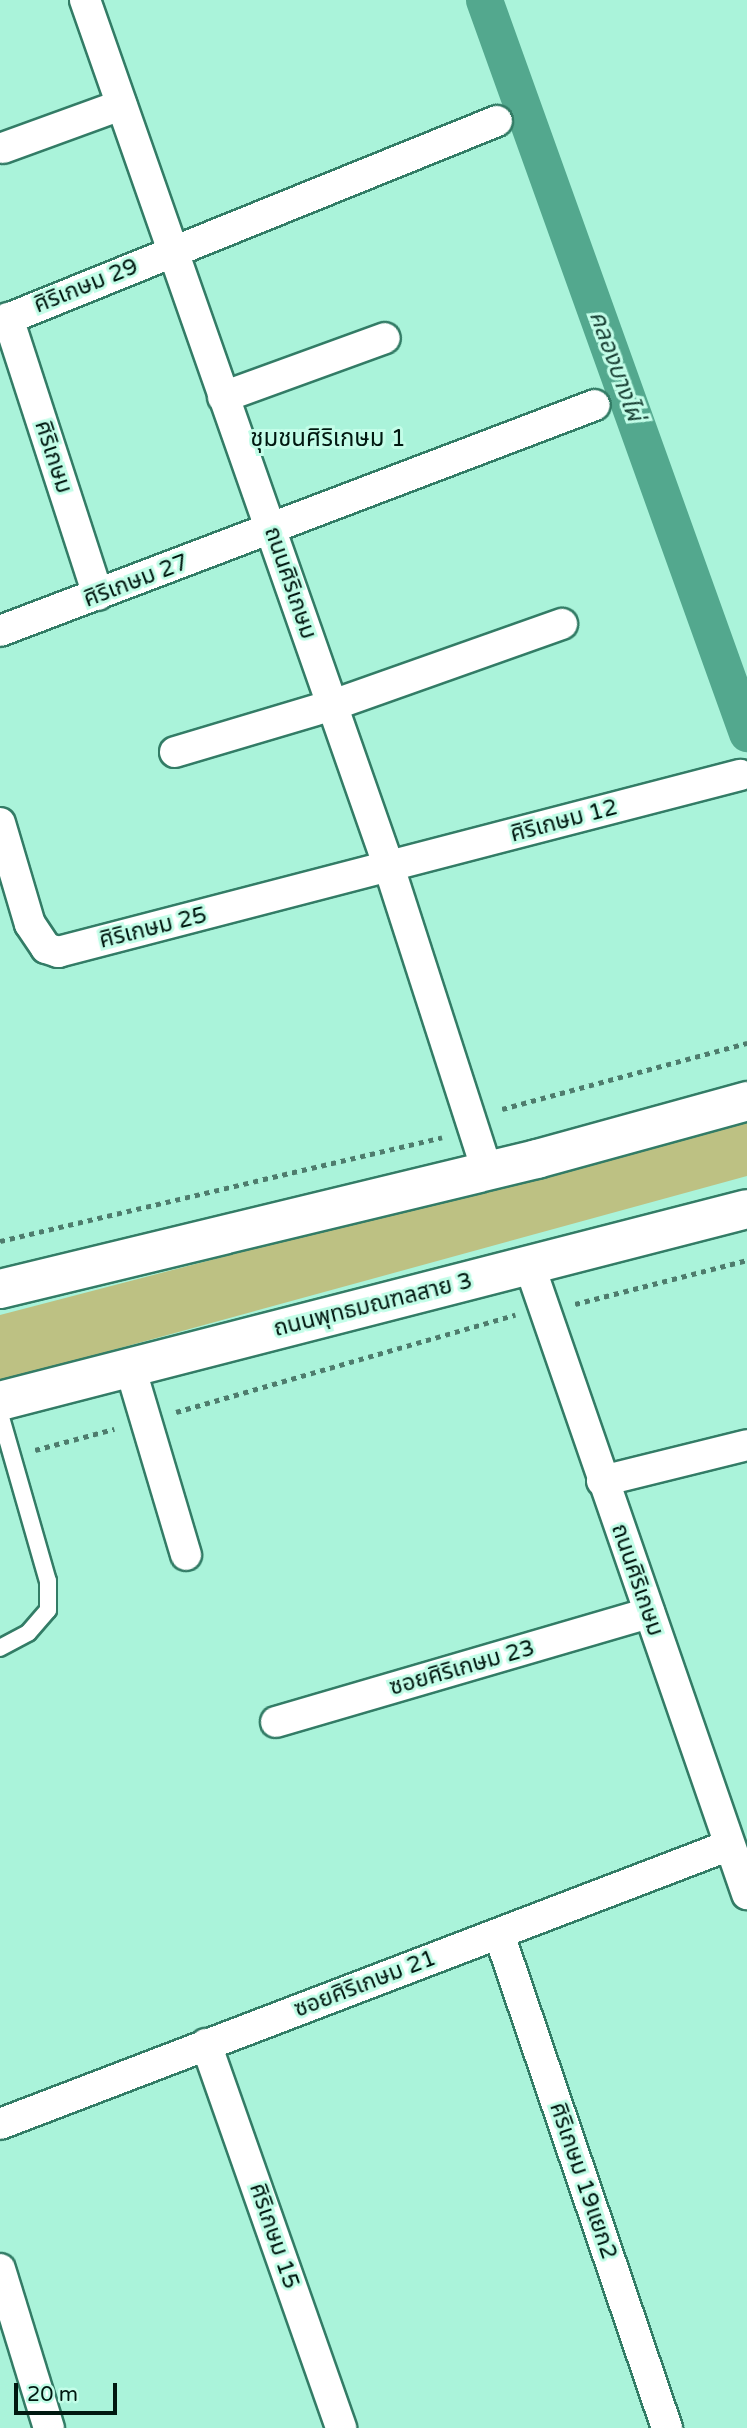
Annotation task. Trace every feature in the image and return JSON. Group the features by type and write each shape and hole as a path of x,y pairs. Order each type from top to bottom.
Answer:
{"main road":[{"path":"0,1289 537,1159 747,1101"},
{"name":"ถนนพุทธมณฑลสาย 3","path":"0,1401 747,1209"}],"street":[{"name":"ถนนศิริเกษม","path":"85,0 389,867 487,1170"},
{"path":"3,148 121,105"},
{"name":"ศิริเกษม 29","path":"4,320 497,121"},
{"name":"ศิริเกษม","path":"4,320 98,595"},
{"path":"223,397 385,338"},
{"name":"ศิริเกษม 27","path":"0,631 272,530 595,405"},
{"path":"175,752 333,705 562,624"},
{"name":"ศิริเกษม 12","path":"389,867 740,775"},
{"name":"ศิริเกษม 25","path":"0,823 30,924 46,948 58,952 389,867"},
{"name":"ถนนศิริเกษม","path":"529,1264 747,1894"},
{"path":"130,1367 186,1555"},
{"path":"602,1481 747,1445"},
{"name":"ซอยศิริเกษม 23","path":"276,1722 649,1613"},
{"name":"ซอยศิริเกษม 21","path":"0,2124 206,2043 730,1845"},
{"name":"ศิริเกษม 19แยก2","path":"499,1934 667,2428"},
{"name":"ศิริเกษม 15","path":"206,2043 341,2428"},
{"path":"0,2269 49,2428"}],"lane":[{"path":"0,1413 48,1581 48,1610 28,1633 0,1648"}],"path":[{"path":"470,1118 747,1043"},
{"path":"0,1241 413,1143"},
{"path":"544,1312 747,1260"},
{"path":"12,1456 499,1322"}],"green space":[{"path":"747,1120 747,1176 0,1381 0,1315"}],"waterway":[{"name":"คลองบางไผ่","path":"484,0 747,733"}],"district":[{"name":"ชุมชนศิริเกษม 1","path":"328,439"}]}
